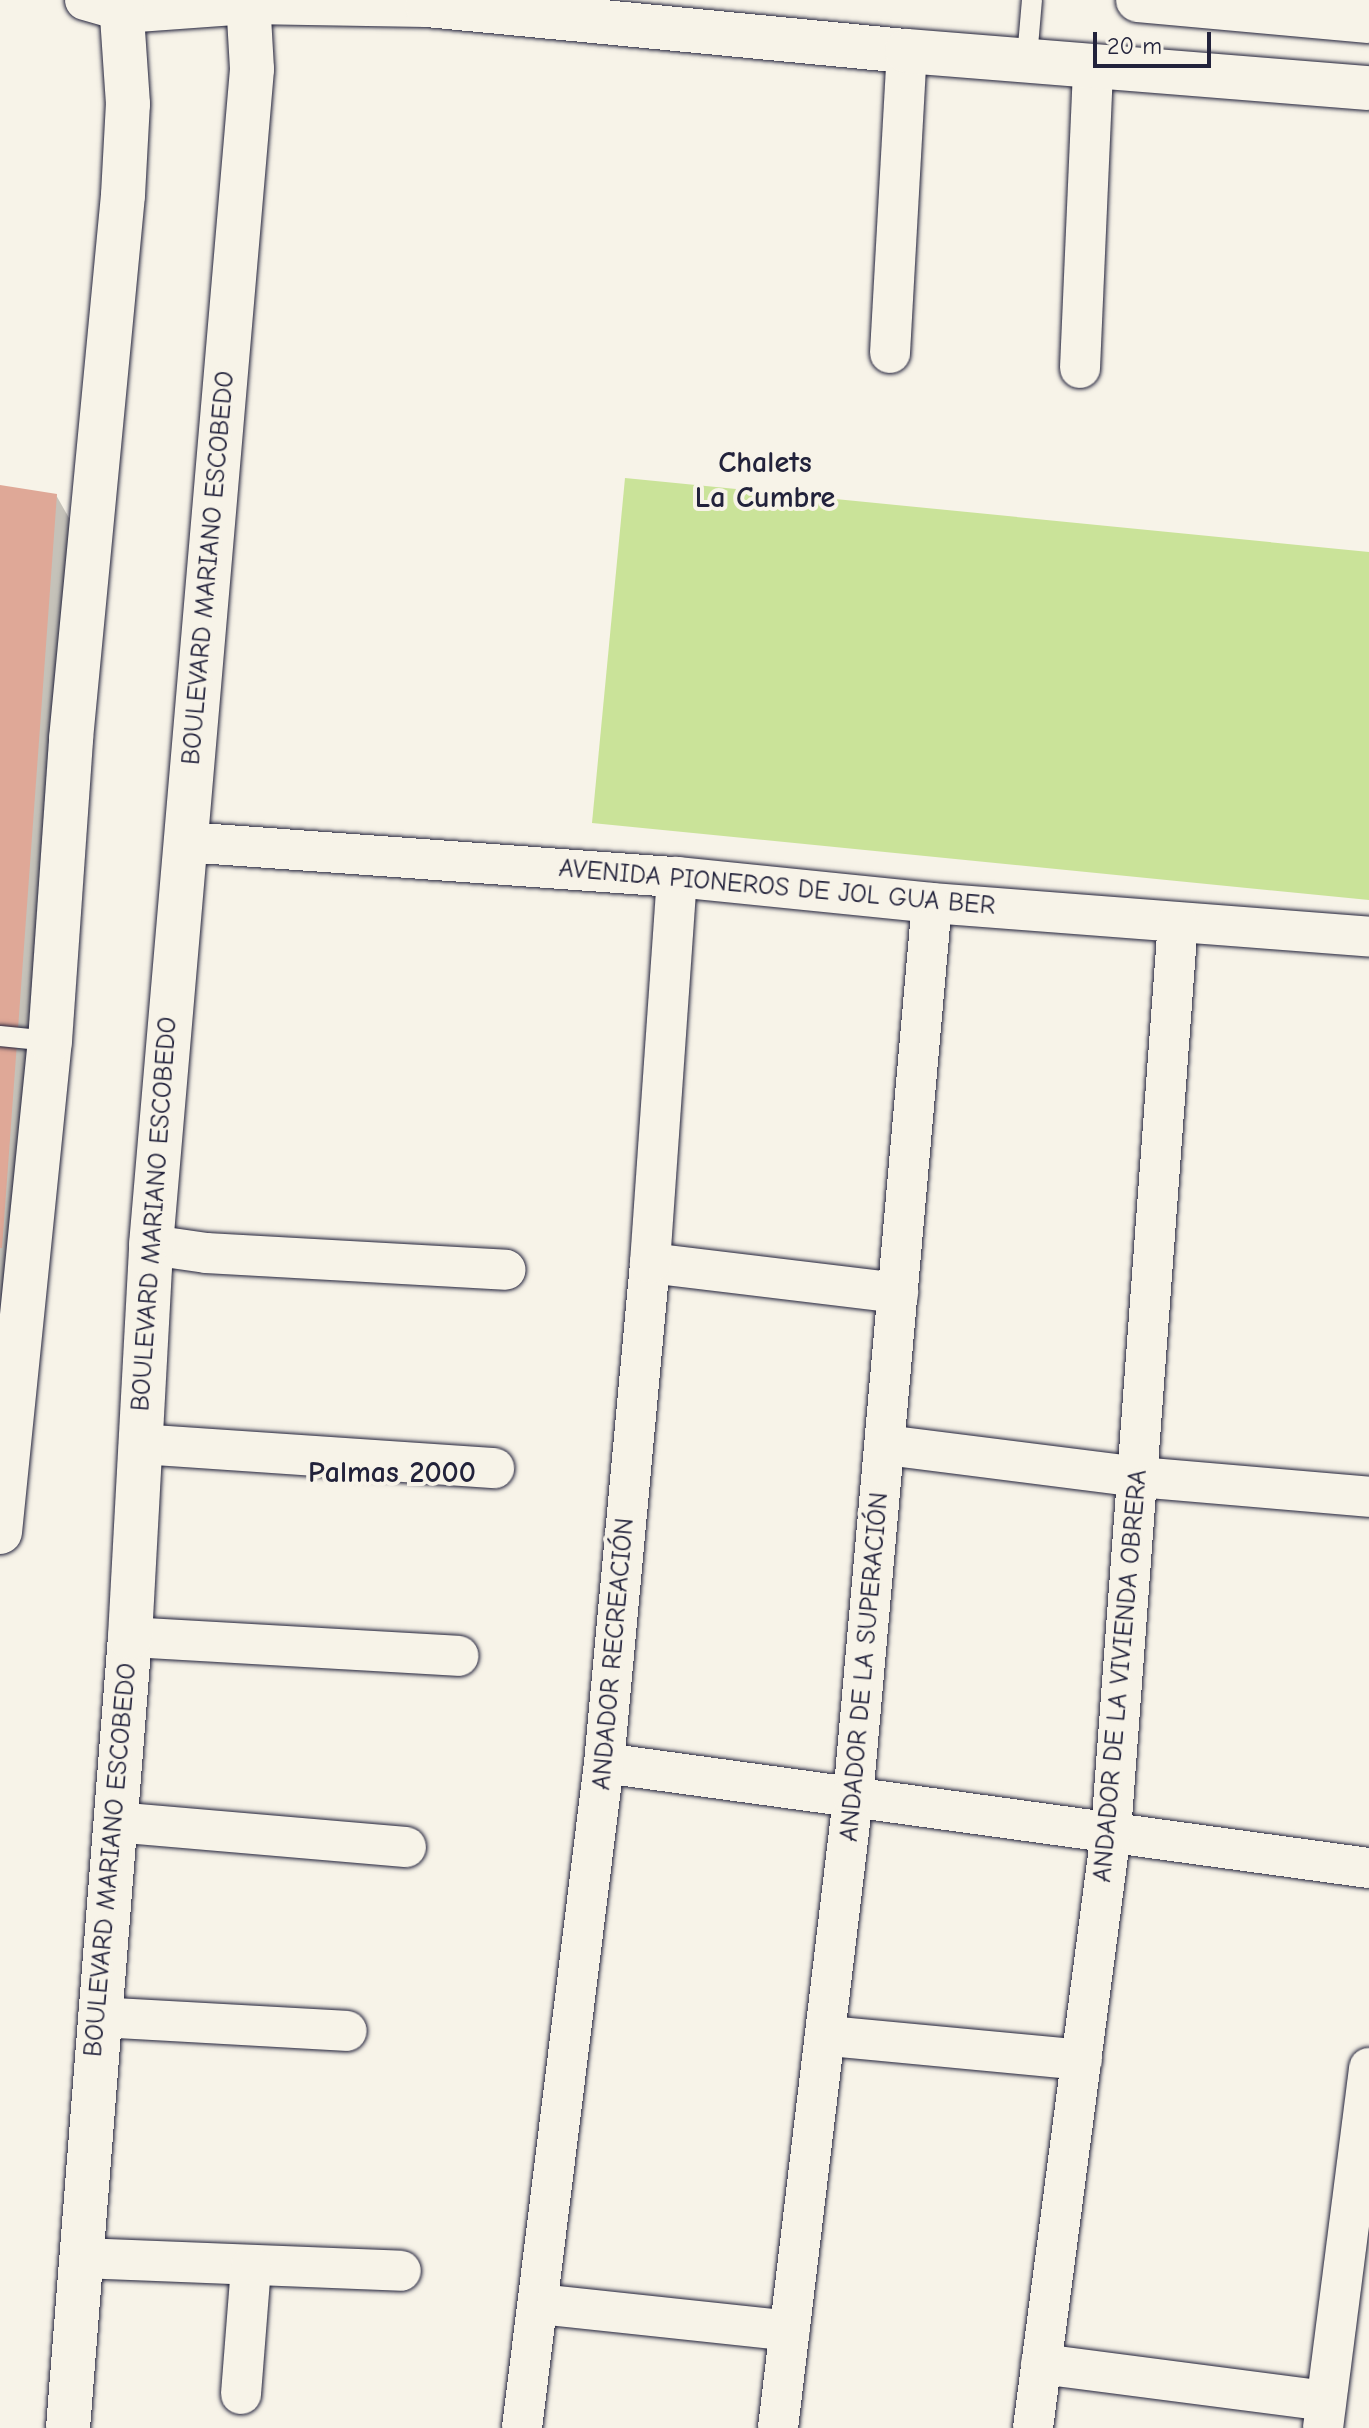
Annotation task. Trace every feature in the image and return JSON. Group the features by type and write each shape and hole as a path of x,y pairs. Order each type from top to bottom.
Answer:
{"main road":[{"path":"1138,0 1369,21"},
{"path":"0,1532 50,1041 71,739 123,195 128,104 109,4 248,1 427,5 907,51 1027,58 1369,88"},
{"name":"BOULEVARD MARIANO ESCOBEDO","path":"68,2428 130,1637 151,1245 246,150 252,69 248,1"}],"street":[{"path":"890,353 907,51"},
{"path":"1080,368 1093,66"},
{"name":"AVENIDA PIONEROS DE JOL GUA BER","path":"185,842 677,877 932,903 1369,937"},
{"name":"ANDADOR RECREACIÓN","path":"522,2428 604,1763 650,1263 677,877"},
{"name":"ANDADOR DE LA SUPERACIÓN","path":"778,2428 829,2036 886,1445 932,903"},
{"name":"ANDADOR DE LA VIVIENDA OBRERA","path":"1033,2428 1111,1832 1178,922"},
{"path":"151,1245 206,1253 506,1270"},
{"path":"650,1263 898,1293"},
{"path":"139,1444 494,1468"},
{"path":"886,1445 1138,1477 1369,1497"},
{"path":"130,1637 458,1656"},
{"path":"604,1763 1369,1868"},
{"path":"114,1822 406,1847"},
{"path":"98,2017 347,2031"},
{"path":"829,2036 1082,2060"},
{"path":"1041,2364 1325,2414 1369,2068"},
{"path":"82,2258 401,2271"},
{"path":"241,2394 251,2266"},
{"path":"539,2304 790,2331"}],"lane":[{"path":"1027,58 1032,0"},
{"path":"0,1036 50,1041"}],"green space":[{"path":"625,478 1369,552 1369,900 592,823"}],"building":[{"path":"0,485 57,494 2,1248 0,1248"}],"district":[{"name":"Chalets La Cumbre","path":"765,480"},
{"name":"Palmas 2000","path":"392,1473"}]}
